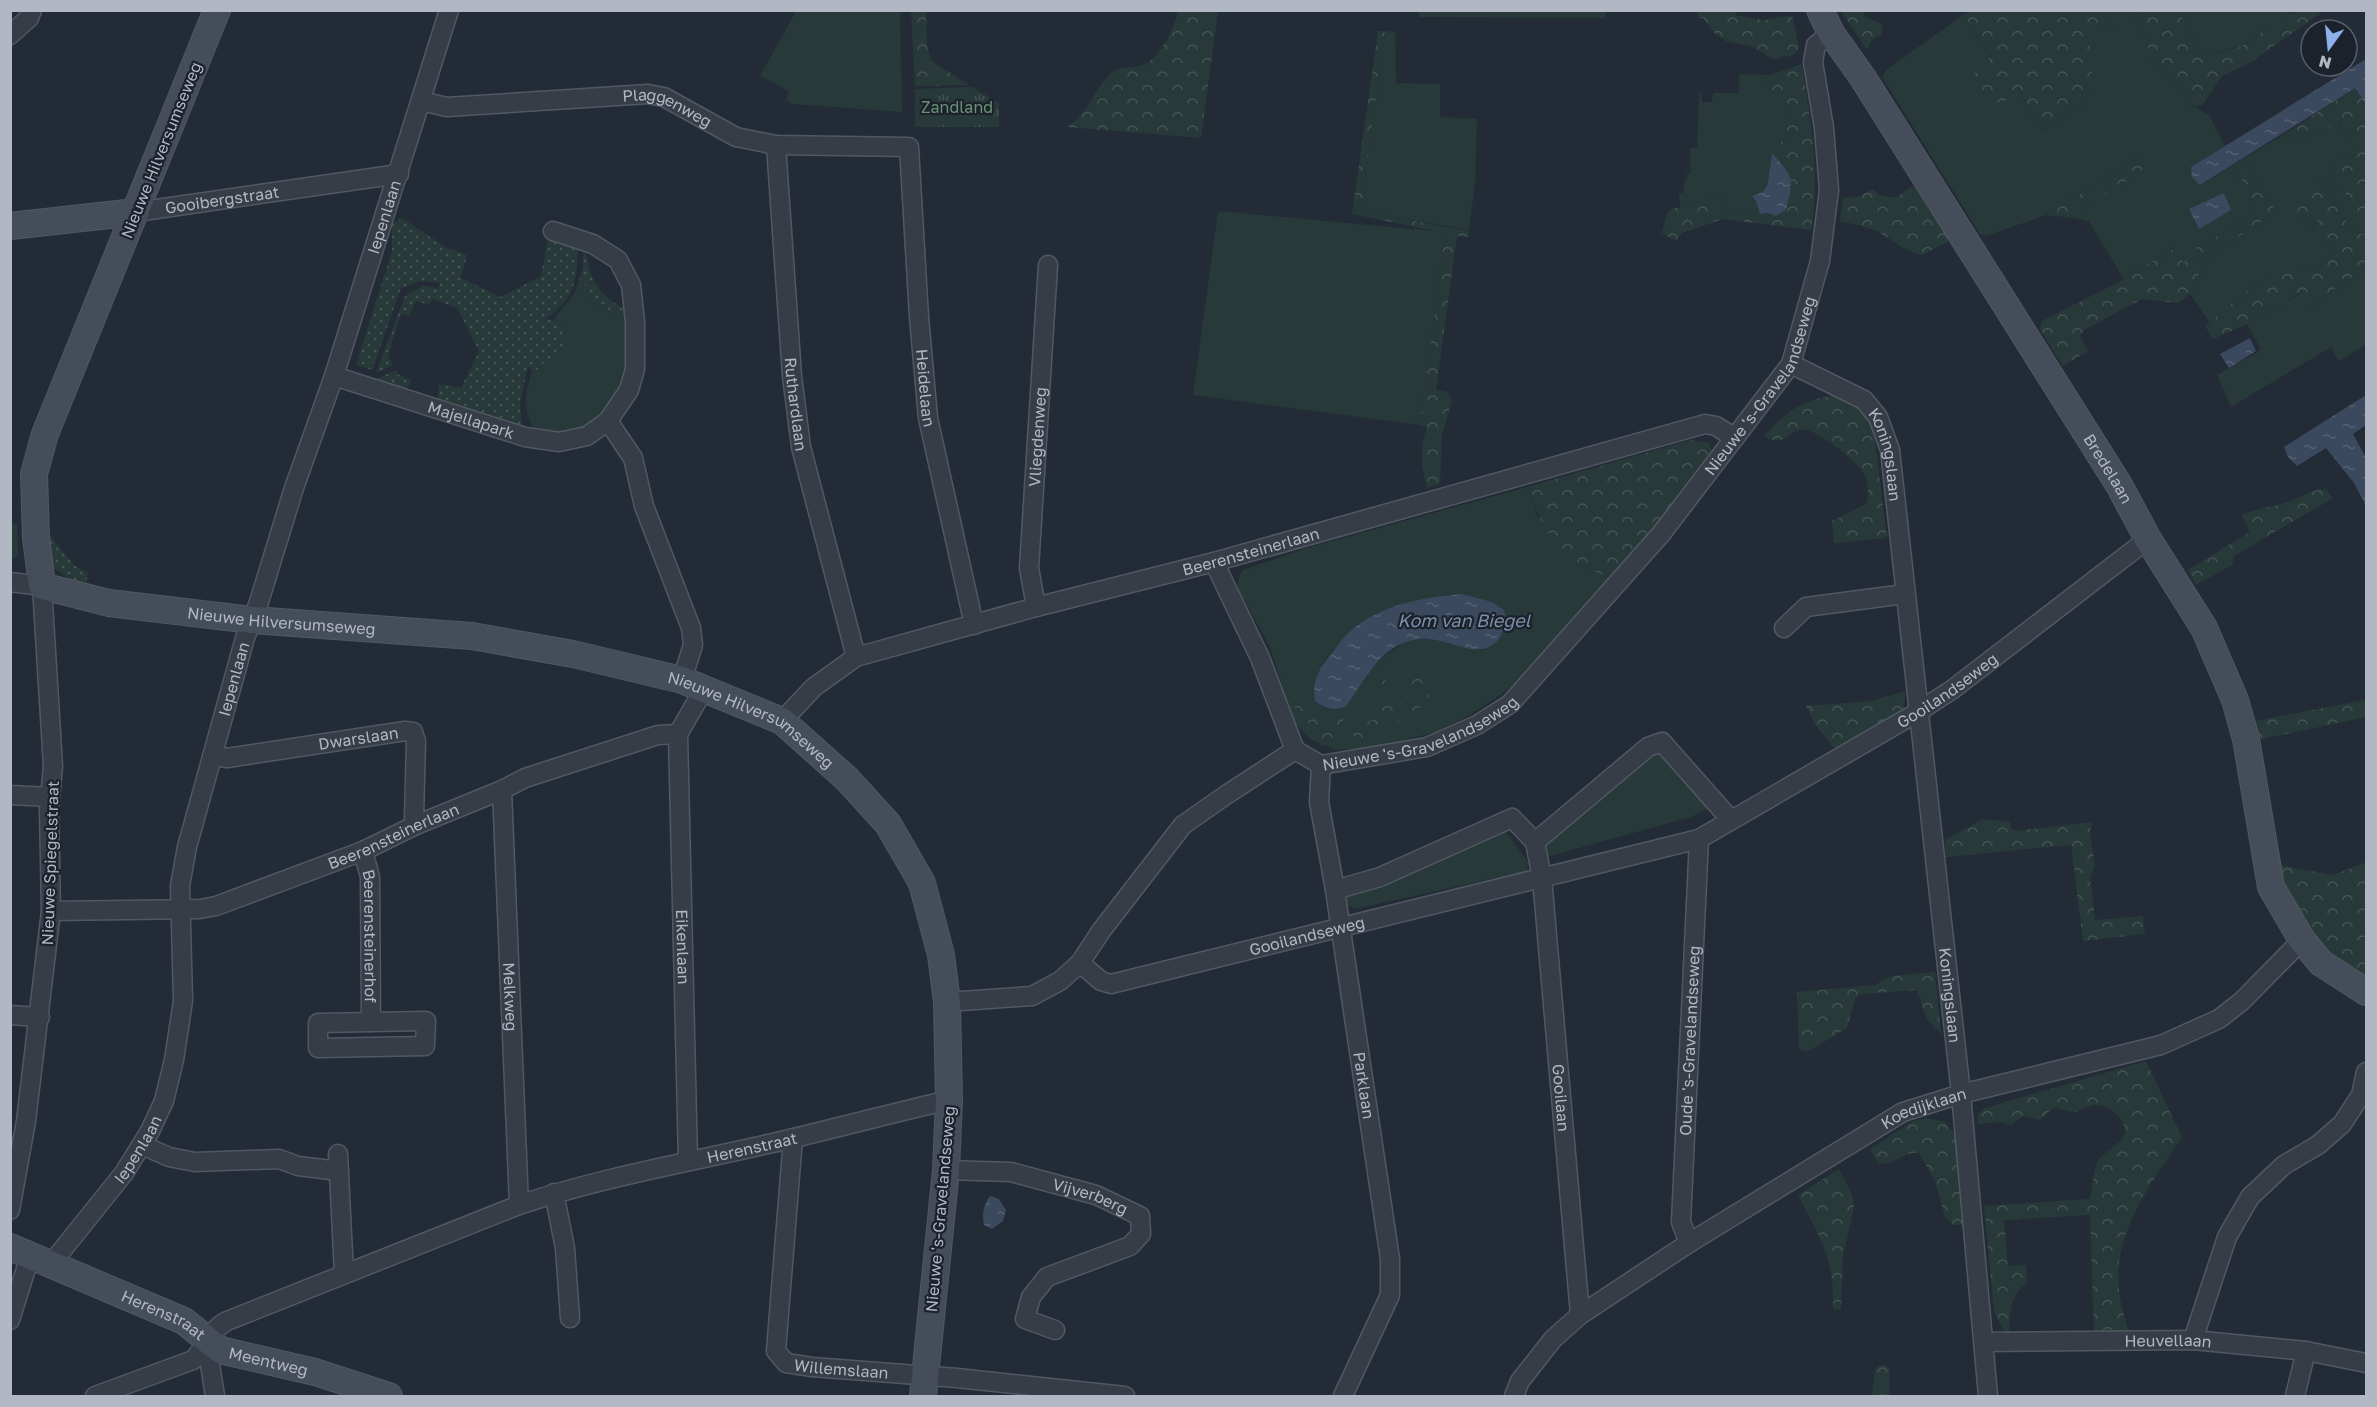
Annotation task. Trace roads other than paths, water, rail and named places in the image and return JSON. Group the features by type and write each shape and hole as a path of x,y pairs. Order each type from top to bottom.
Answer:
{"street":[{"path":"10,35 29,18 32,10"},
{"name":"Nieuwe Hilversumseweg","path":"217,10 45,434 34,474 36,538 42,586 109,603 252,621 472,636 573,654 693,685 782,721 847,779 888,824 922,883 941,955 947,1002"},
{"name":"Iepenlaan","path":"31,1256 124,1173 142,1145 164,1101 174,1060 183,1001 180,886 187,847 245,638 294,488 334,376 449,10"},
{"name":"Nieuwe 's-Gravelandseweg","path":"924,1386 946,1170 949,1100 947,1002 1004,1000 1032,996 1060,981 1080,963 1101,931 1183,825 1295,750 1321,765 1427,747 1477,725 1510,704 1661,534 1791,364 1822,249 1829,190 1824,128 1813,62 1816,45 1826,22"},
{"name":"Bredelaan","path":"1826,22 2119,485 2148,539 2204,628 2235,700 2246,739 2271,887 2302,940"},
{"name":"Plaggenweg","path":"421,101 447,107 648,94 664,97 736,137 776,145 909,147"},
{"name":"Ruthardlaan","path":"776,145 792,376 801,447 856,657"},
{"name":"Heidelaan","path":"909,147 919,317 928,418 974,624"},
{"name":"Gooibergstraat","path":"10,226 136,212 399,174"},
{"name":"Majellapark","path":"334,376 525,437 559,442 587,436 608,421 629,390 635,369 635,322 631,285 618,260 593,244 553,231"},
{"name":"Vliegdenweg","path":"1036,607 1029,568 1048,265"},
{"name":"Koningslaan","path":"1791,364 1863,400 1878,417 1890,450 1961,1094 1988,1396"},
{"path":"608,421 633,458 644,506 691,628 693,685 678,734"},
{"name":"Beerensteinerlaan","path":"782,721 814,687 856,657 1036,607 1214,562 1705,424 1716,426 1736,438"},
{"name":"Gooilandseweg","path":"1080,963 1101,981 1111,984 1699,839 1918,712 1953,688 2148,539"},
{"path":"1214,562 1260,658 1295,750"},
{"path":"10,582 42,586"},
{"name":"Nieuwe Spiegelstraat","path":"10,1210 18,1121 40,1017 51,911 52,766 42,586"},
{"path":"1784,628 1806,607 1905,594"},
{"name":"Dwarslaan","path":"212,756 227,758 405,731 413,732 416,741 414,817 416,825"},
{"name":"Beerensteinerlaan","path":"51,911 180,909 216,906 363,851 416,825 502,790 525,778 658,735 678,734"},
{"name":"Eikenlaan","path":"678,734 688,1161"},
{"path":"1535,842 1648,747 1662,742 1730,819"},
{"name":"Parklaan","path":"1321,765 1319,802 1335,890 1390,1259 1390,1294 1343,1396"},
{"name":"Melkweg","path":"502,790 519,1205"},
{"path":"10,795 50,797"},
{"path":"1335,890 1380,877 1512,818 1535,842 1542,878"},
{"name":"Oude 's-Gravelandseweg","path":"1689,1243 1682,1222 1699,839"},
{"name":"Beerensteinerhof","path":"363,851 370,877 371,1022"},
{"name":"Gooilaan","path":"1542,878 1580,1315"},
{"path":"2302,940 2322,963 2367,992"},
{"name":"Koedijklaan","path":"1514,1396 1520,1381 1553,1339 1580,1315 1689,1243 1903,1112 1961,1094 2161,1045 2219,1019 2242,1001 2302,940"},
{"path":"10,1015 40,1017"},
{"name":"Beerensteinerhof","path":"426,1021 425,1046 318,1048 318,1023 371,1022 426,1021"},
{"path":"2193,1340 2227,1237 2250,1197 2284,1165 2318,1145 2342,1124 2361,1095 2367,1072"},
{"name":"Herenstraat","path":"31,1256 184,1321 206,1339 218,1326 344,1274 554,1193 949,1100"},
{"name":"Willemslaan","path":"793,1138 776,1351 786,1364 924,1386 1125,1396"},
{"path":"142,1145 169,1157 195,1162 279,1159 298,1167 339,1162 344,1274"},
{"name":"Vijverberg","path":"946,1170 1011,1172 1096,1195 1140,1216 1141,1234 1130,1246 1047,1277 1031,1297 1025,1319 1055,1330"},
{"path":"554,1193 565,1248 570,1317"},
{"path":"10,1320 31,1256"},
{"path":"95,1396 193,1360 201,1352 206,1339"},
{"path":"206,1339 215,1396"},
{"name":"Meentweg","path":"206,1339 220,1350 315,1372 389,1396"},
{"name":"Heuvellaan","path":"1984,1342 2193,1340 2306,1352 2367,1363"},
{"path":"2295,1396 2306,1352"}],"water":[{"path":"2366,59 2366,104 2355,88 2200,185 2192,177 2191,167 2335,78 2359,78 2359,63"},
{"path":"1772,153 1785,168 1791,184 1786,210 1775,216 1769,213 1760,214 1752,196 1763,192 1768,184"},
{"path":"2224,193 2231,210 2199,229 2189,209"},
{"path":"2250,338 2256,351 2229,368 2220,354"},
{"path":"2366,395 2366,425 2353,434 2366,458 2366,506 2354,483 2326,448 2297,466 2288,457 2284,447"},
{"name":"Kom van Biegel","path":"1462,594 1492,602 1504,610 1504,629 1498,640 1491,646 1482,649 1465,648 1428,639 1407,642 1384,655 1346,706 1330,709 1315,701 1314,687 1319,671 1346,635 1361,623 1402,604"},
{"path":"990,1196 999,1199 1006,1210 1003,1221 992,1229 984,1225 983,1217 984,1207"}],"park label":[{"name":"Zandland","path":"957,107"}]}
